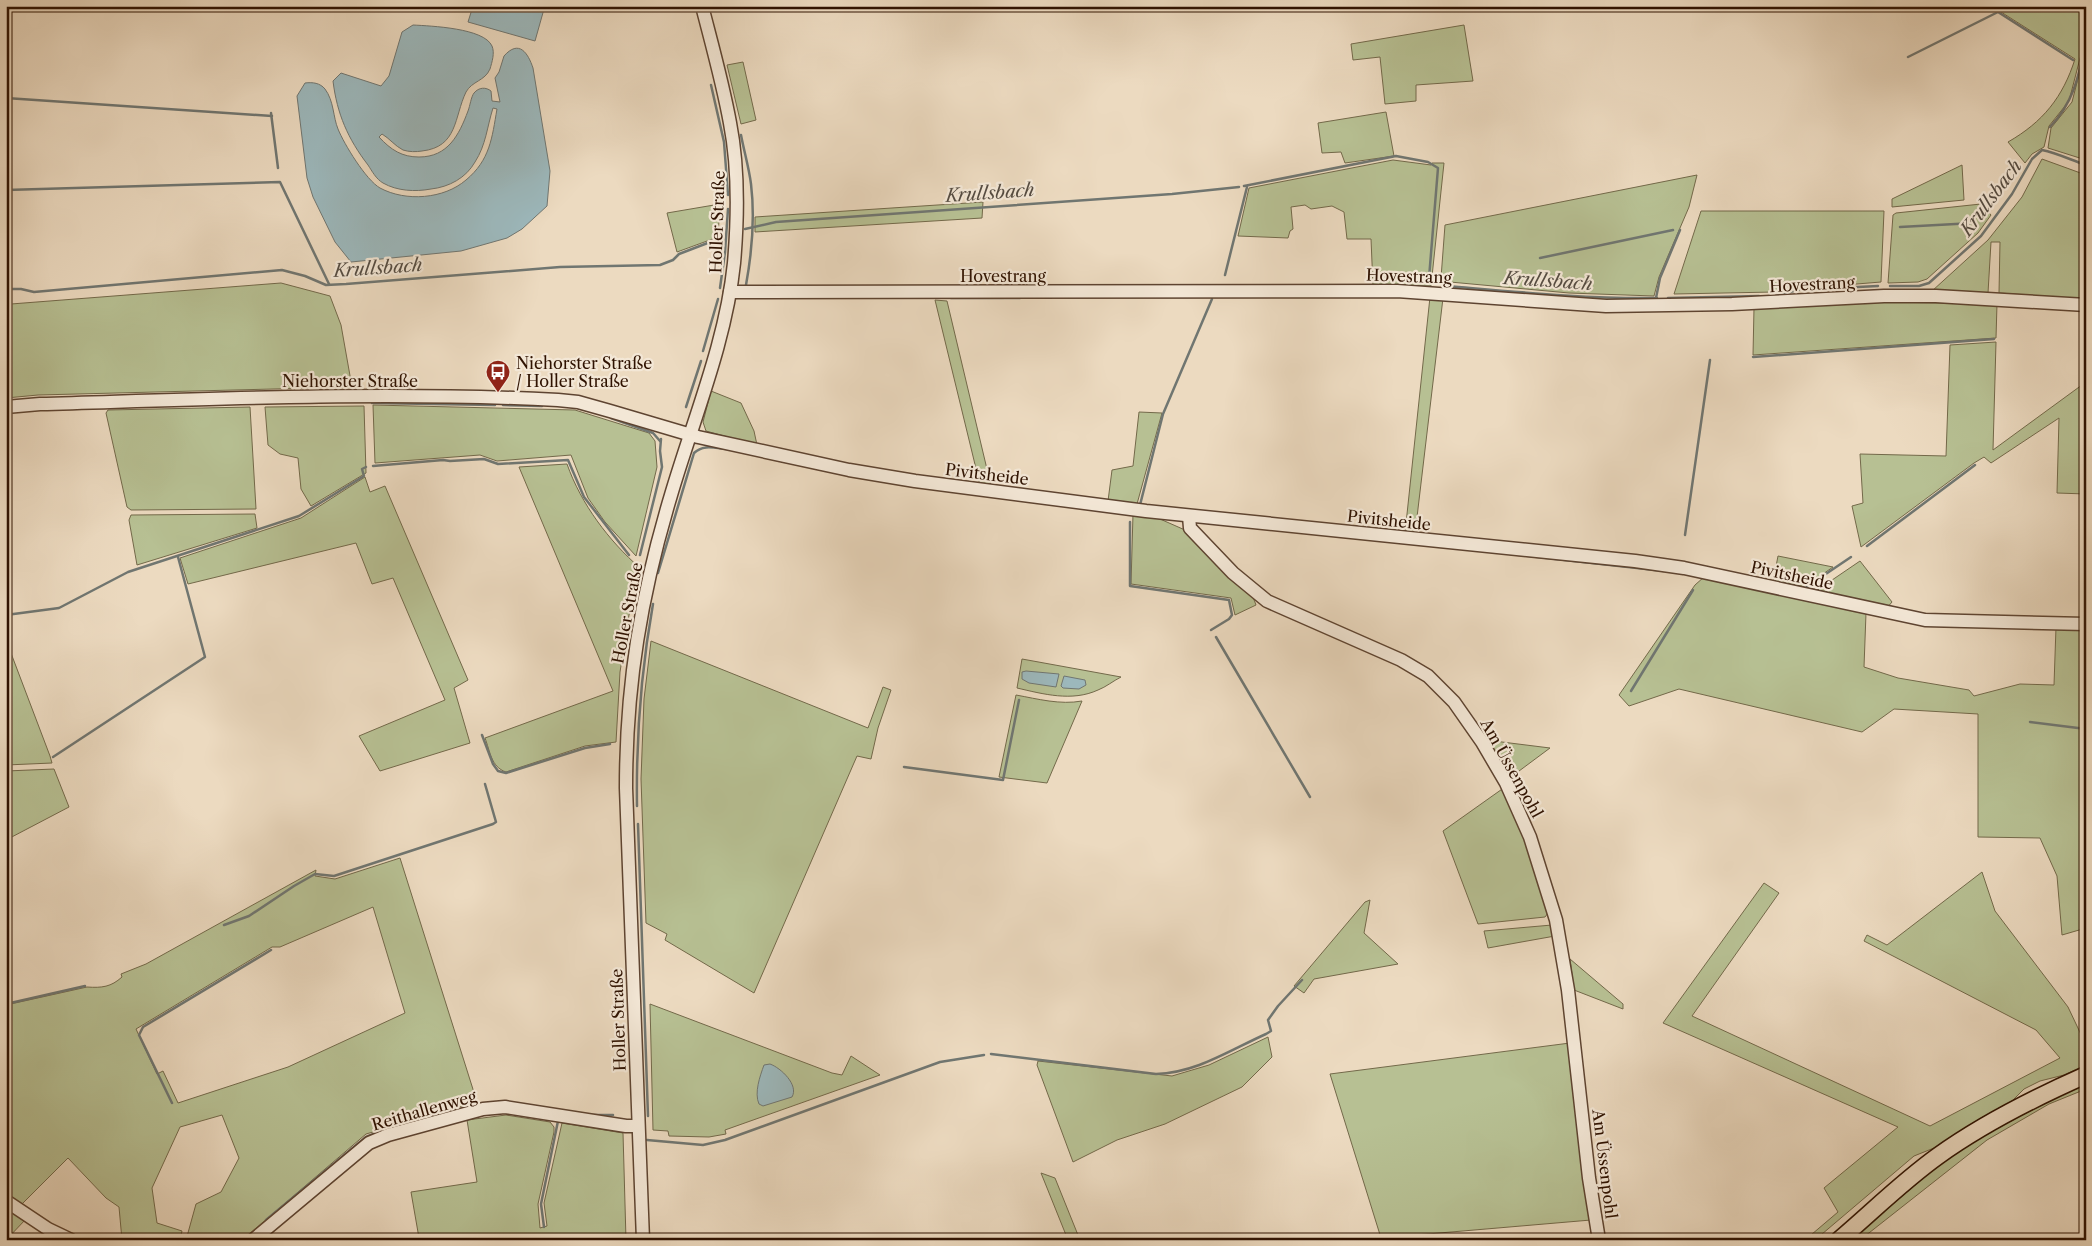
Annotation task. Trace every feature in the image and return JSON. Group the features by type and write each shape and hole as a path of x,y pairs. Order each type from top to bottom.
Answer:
{"main road":[{"path":"1839,1240 1938,1156 1984,1125 2045,1093 2086,1075"}],"street":[{"name":"Holler Straße","path":"643,1240 626,797 631,675 648,578 670,496 723,324 730,292 736,234 735,160 725,100 702,6"},
{"name":"Hovestrang","path":"730,292 1397,290 1606,306 1732,304 1910,296 2086,305"},
{"name":"Niehorster Straße","path":"6,407 40,404 260,398 538,399 578,402 690,435"},
{"name":"Pivitsheide","path":"690,435 878,475 1190,516 1664,565 1925,620 2086,624"},
{"name":"Am Üssenpohl","path":"1190,516 1190,528 1233,573 1267,602 1401,660 1428,676 1454,702 1482,742 1502,777 1530,837 1556,920 1568,990 1589,1178 1599,1240"},
{"name":"Reithallenweg","path":"253,1240 369,1142 388,1135 483,1109 505,1107 626,1126 638,1126"},
{"path":"6,1202 71,1240"}],"green space":[{"path":"2013,6 2086,6 2086,35 2069,101 2049,126 2044,147 2032,154 2025,163 2008,142 2032,126 2050,107 2058,97 2075,59 2001,12"},
{"path":"1464,25 1473,81 1416,85 1416,101 1385,104 1380,57 1353,60 1351,44"},
{"path":"2086,47 2086,160 2048,148 2051,128 2072,102"},
{"path":"743,62 756,120 741,124 727,65"},
{"path":"1386,112 1394,156 1345,163 1341,152 1322,153 1318,123"},
{"path":"2042,159 2086,175 2086,299 1999,293 2000,242 1991,242 1988,293 1932,291 1988,240 2022,197"},
{"path":"1393,160 1431,165 1432,163 1444,163 1431,286 1373,286 1371,239 1347,239 1344,212 1332,206 1311,209 1305,205 1291,207 1293,229 1290,231 1288,238 1238,236 1249,188"},
{"path":"1962,165 1964,200 1892,207 1892,199"},
{"path":"1697,175 1689,207 1659,277 1654,296 1569,293 1450,282 1441,278 1445,225"},
{"path":"983,202 982,218 755,232 755,217"},
{"path":"720,204 718,237 677,252 667,213"},
{"path":"1981,204 1991,215 1978,233 1927,279 1918,282 1888,283 1893,215 1896,213"},
{"path":"1701,211 1884,211 1881,282 1820,287 1796,286 1774,292 1674,294"},
{"path":"6,277 11,304 281,283 330,296 341,325 352,387 38,395 6,398"},
{"path":"1430,297 1443,298 1415,534 1405,533"},
{"path":"935,300 947,301 991,486 980,485"},
{"path":"1885,302 1997,304 1996,338 1753,355 1754,308"},
{"path":"1996,342 1993,450 2086,382 2086,494 2057,493 2059,418 1991,463 1984,457 1974,463 1861,547 1852,506 1863,503 1860,454 1946,456 1950,345"},
{"path":"711,391 741,403 754,431 757,445 706,431 703,422"},
{"path":"373,405 575,410 649,433 655,441 657,467 636,556 605,522 588,498 571,455 497,461 480,455 375,463"},
{"path":"364,406 366,473 311,506 301,489 298,458 280,454 268,445 265,407"},
{"path":"250,407 256,509 131,510 127,507 106,413 108,410"},
{"path":"1139,412 1162,413 1137,504 1108,501 1112,470 1133,466"},
{"path":"567,464 580,493 597,521 617,546 640,568 629,615 620,672 616,742 585,746 506,772 501,770 494,762 485,738 613,691 519,467"},
{"path":"365,477 370,492 385,486 468,680 454,688 470,743 380,771 359,736 445,700 393,578 372,584 356,543 188,584 180,558 301,518"},
{"path":"255,514 257,528 137,565 129,520 131,515"},
{"path":"1133,514 1160,519 1185,530 1253,597 1256,605 1235,615 1231,598 1131,584"},
{"path":"1778,556 1833,567 1803,588 1773,582"},
{"path":"1860,561 1892,602 1886,609 1813,593"},
{"path":"1704,577 1866,613 1864,667 1898,678 1969,690 1974,696 2020,684 2054,685 2056,627 2086,629 2086,928 2062,935 2057,876 2040,838 1978,837 1978,714 1894,709 1862,732 1679,689 1629,706 1619,695 1695,585"},
{"path":"6,640 50,756 52,763 6,765"},
{"path":"651,641 868,728 883,687 891,690 878,728 871,759 857,756 754,993 665,940 667,934 646,923 641,779 644,699"},
{"path":"1022,659 1121,677 1101,689 1088,694 1058,696 1047,694 1017,688"},
{"path":"1016,695 1057,702 1082,701 1047,783 999,777"},
{"path":"1486,740 1550,748 1511,777 1505,775"},
{"path":"54,769 69,807 6,840 6,771"},
{"path":"1505,787 1527,838 1548,913 1545,917 1478,924 1443,831"},
{"path":"400,858 477,1102 366,1134 242,1240 186,1240 196,1204 221,1192 239,1158 222,1115 180,1127 152,1188 157,1223 182,1231 180,1240 122,1240 119,1207 106,1198 68,1158 19,1207 6,1197 6,1005 87,987 110,985 122,977 121,974 146,964 316,870 315,876 335,879","holes":["373,907 405,1013 288,1067 178,1103 163,1071 157,1074 136,1029 272,947 280,947"]},
{"path":"1982,872 1995,911 2068,1007 2086,1045 2086,1065 2064,1075 2040,1081 2024,1089 2012,1101 1934,1148 1914,1156 1815,1240 1805,1240 1838,1212 1824,1188 1898,1127 1663,1023 1764,883 1779,893 1692,1016 1930,1126 2060,1058 2036,1030 1864,941 1867,935 1887,945"},
{"path":"1370,900 1364,933 1398,964 1314,979 1304,993 1294,986 1365,902"},
{"path":"1552,925 1555,936 1488,948 1484,931"},
{"path":"1570,959 1623,1004 1623,1009 1574,990"},
{"path":"650,1004 832,1073 842,1075 851,1056 880,1075 725,1130 726,1134 709,1137 669,1136 668,1131 653,1130"},
{"path":"1268,1037 1272,1057 1242,1087 1165,1124 1117,1140 1073,1162 1037,1065 1038,1061 1172,1076 1209,1065"},
{"path":"1570,1043 1591,1220 1381,1238 1330,1074"},
{"path":"2086,1082 2086,1089 2049,1104 1987,1140 1860,1240 1851,1240 1942,1162 1988,1133"},
{"path":"506,1115 550,1122 554,1127 538,1204 540,1228 547,1226 544,1203 562,1123 623,1133 626,1240 411,1240 419,1238 411,1192 477,1182 467,1120"},
{"path":"1041,1173 1055,1178 1080,1240 1068,1240"},
{"path":"6,1205 26,1219 6,1240"}],"water":[{"path":"473,6 533,6 544,9 535,41 468,22"},
{"path":"413,25 456,29 479,35 492,46 493,58 490,69 485,76 466,92 453,129 449,137 442,144 434,148 410,151 403,150 382,134 379,137 392,149 407,156 429,156 445,149 461,128 476,91 485,88 491,91 492,101 500,102 495,78 504,56 509,51 518,48 526,53 533,68 550,171 547,206 522,229 507,238 461,251 351,262 335,242 313,197 307,178 297,96 305,83 316,83 325,89 330,99 336,124 350,152 374,184 390,192 413,197 436,195 447,191 466,180 474,172 489,148 497,109 493,108 482,149 467,173 456,181 438,188 412,191 388,186 376,177 349,136 337,104 333,81 341,73 381,86 389,76 402,32"},
{"path":"1022,672 1059,674 1056,687 1029,683 1022,679"},
{"path":"1064,676 1085,680 1086,685 1079,689 1063,688 1061,686"},
{"path":"770,1064 779,1069 788,1078 794,1092 792,1097 763,1106 759,1104 758,1100 758,1084 764,1065"}],"waterway":[{"path":"1908,57 1998,12 2073,60"},
{"path":"2050,127 2065,108 2070,98 2078,77 2086,42"},
{"path":"711,85 724,142 728,195"},
{"path":"6,98 272,116"},
{"path":"271,113 278,168"},
{"path":"741,135 750,178 753,209 746,285"},
{"name":"Krullsbach","path":"1890,286 1919,286 1929,283 1981,236 2012,194 2032,159 2042,150 2086,165"},
{"name":"Krullsbach","path":"1244,186 1396,156 1428,162 1438,168 1429,278"},
{"path":"6,190 280,182 329,284"},
{"name":"Krullsbach","path":"745,229 776,222 1172,194 1239,187"},
{"path":"1225,275 1247,187"},
{"path":"720,288 728,209"},
{"path":"1900,227 1974,223"},
{"path":"1540,258 1673,230"},
{"path":"1656,298 1660,278 1680,230"},
{"name":"Krullsbach","path":"6,289 21,289 34,292 282,270 305,276 326,285 560,267 660,265 673,260 679,254 718,239"},
{"name":"Krullsbach","path":"1438,282 1448,286 1552,295 1657,298"},
{"name":"Krullsbach","path":"1777,296 1797,290 1878,286"},
{"name":"Krullsbach","path":"1668,298 1759,296"},
{"path":"951,298 1020,298"},
{"path":"703,351 718,299"},
{"path":"1140,505 1163,414 1212,299"},
{"path":"1753,357 1994,339"},
{"path":"1685,535 1710,360"},
{"path":"686,407 701,361"},
{"path":"372,403 495,405"},
{"path":"503,405 542,406"},
{"path":"611,418 653,433 660,441"},
{"path":"640,555 662,467 661,439"},
{"path":"658,573 694,453 701,448 727,449"},
{"path":"373,466 443,460 484,459 498,464 568,460 584,497 629,555"},
{"path":"1867,546 1975,465"},
{"path":"6,615 59,608 128,572 299,516 364,476 362,469 366,467"},
{"path":"1130,522 1130,586 1229,600 1232,615 1229,619 1211,630"},
{"path":"1510,554 1664,571"},
{"path":"53,757 205,657 178,557"},
{"path":"1805,588 1851,557"},
{"path":"1631,691 1693,590"},
{"path":"637,806 637,755 640,705 645,654 653,604"},
{"path":"1216,637 1310,797"},
{"path":"904,767 1003,780 1019,700"},
{"path":"2030,722 2086,729"},
{"path":"482,735 493,764 498,771 506,773 585,748 610,744"},
{"path":"224,925 249,916 315,874 334,876 493,824 496,822 485,784"},
{"path":"638,824 648,1116"},
{"path":"172,1103 139,1035 143,1027 271,950"},
{"path":"991,1054 1156,1074 1185,1070 1212,1060 1271,1031 1268,1020 1302,980"},
{"path":"6,1004 85,986"},
{"path":"647,1140 703,1145 725,1140 940,1062 984,1055"},
{"path":"592,1115 613,1115"},
{"path":"544,1227 541,1204 558,1121"},
{"path":"266,1220 366,1137 384,1130"}],"place":[{"name":"Niehorster Straße / Holler Straße","path":"498,393"}]}
